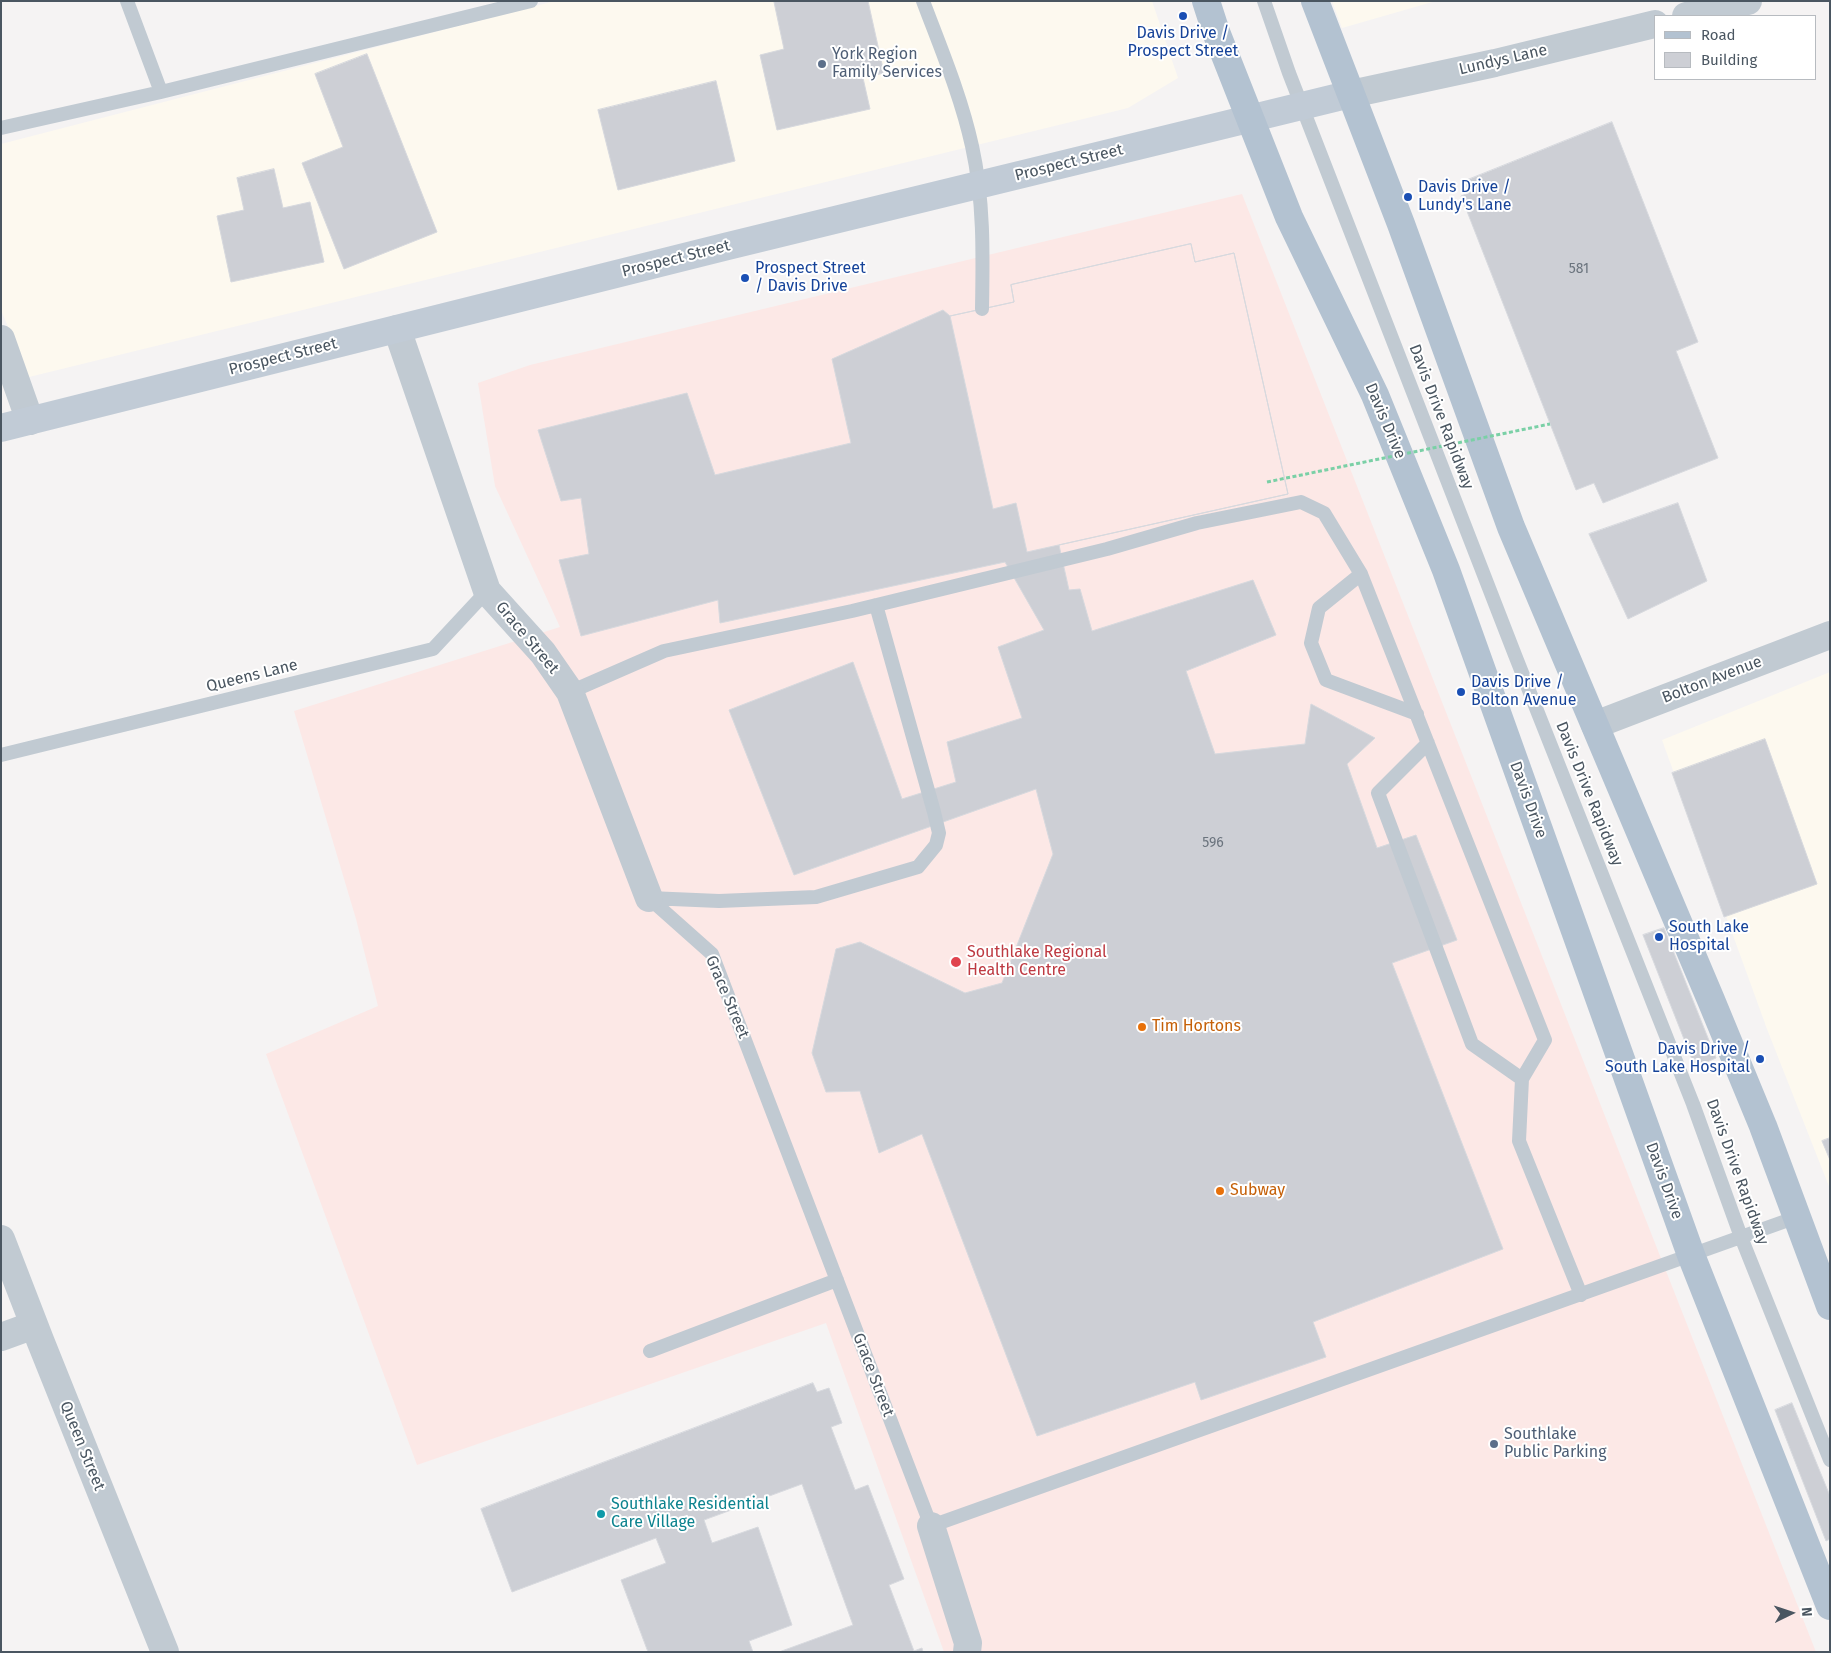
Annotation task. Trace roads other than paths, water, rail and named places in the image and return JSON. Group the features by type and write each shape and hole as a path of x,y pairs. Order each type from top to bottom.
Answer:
{"main road":[{"name":"Davis Drive","path":"1206,1 1289,216 1375,395 1446,570 1691,1255 1830,1606"},
{"path":"1314,1 1401,224 1511,527 1715,1009 1830,1306"},
{"name":"Prospect Street","path":"1,428 979,184 1351,94"}],"street":[{"path":"1690,15 1748,1"},
{"name":"Lundys Lane","path":"1351,94 1495,63 1654,24"},
{"name":"Grace Street","path":"397,329 487,591 543,653 570,692 649,898"},
{"path":"1,339 30,421"},
{"name":"Bolton Avenue","path":"1595,726 1830,635"},
{"name":"Queen Street","path":"1,1239 165,1652"},
{"path":"1,1338 34,1325"},
{"name":"Grace Street","path":"931,1526 968,1643 967,1652"}],"lane":[{"path":"128,1 161,92"},
{"path":"1,128 161,92 531,1"},
{"path":"923,1 958,96 972,147 979,184 983,233 982,309"},
{"name":"Davis Drive Rapidway","path":"1264,1 1302,106 1514,656 1694,1104 1741,1237 1830,1460"},
{"path":"570,692 664,652 876,605 1107,549 1197,523 1301,502 1324,513 1361,574 1545,1040 1522,1079 1519,1141 1581,1295"},
{"path":"1361,574 1319,608 1311,643 1326,680 1416,714"},
{"name":"Queens Lane","path":"1,755 432,649 487,591"},
{"path":"649,898 719,901 816,896 918,867 936,845 939,833 934,812 876,605"},
{"path":"1428,743 1378,793 1472,1044 1522,1079"},
{"name":"Grace Street","path":"649,898 712,954 931,1526"},
{"path":"931,1526 1797,1217"},
{"path":"650,1351 837,1280"}],"place":[{"name":"Davis Drive / Prospect Street","path":"1183,16"},
{"name":"York Region Family Services","path":"822,64"},
{"name":"Davis Drive / Lundy's Lane","path":"1408,197"},
{"name":"Prospect Street / Davis Drive","path":"745,278"},
{"name":"Davis Drive / Bolton Avenue","path":"1461,692"},
{"name":"South Lake Hospital","path":"1659,937"},
{"name":"Southlake Regional Health Centre","path":"956,962"},
{"name":"Tim Hortons","path":"1142,1027"},
{"name":"Davis Drive / South Lake Hospital","path":"1760,1059"},
{"name":"Subway","path":"1220,1191"},
{"name":"Southlake Public Parking","path":"1494,1444"},
{"name":"Southlake Residential Care Village","path":"601,1514"}]}
